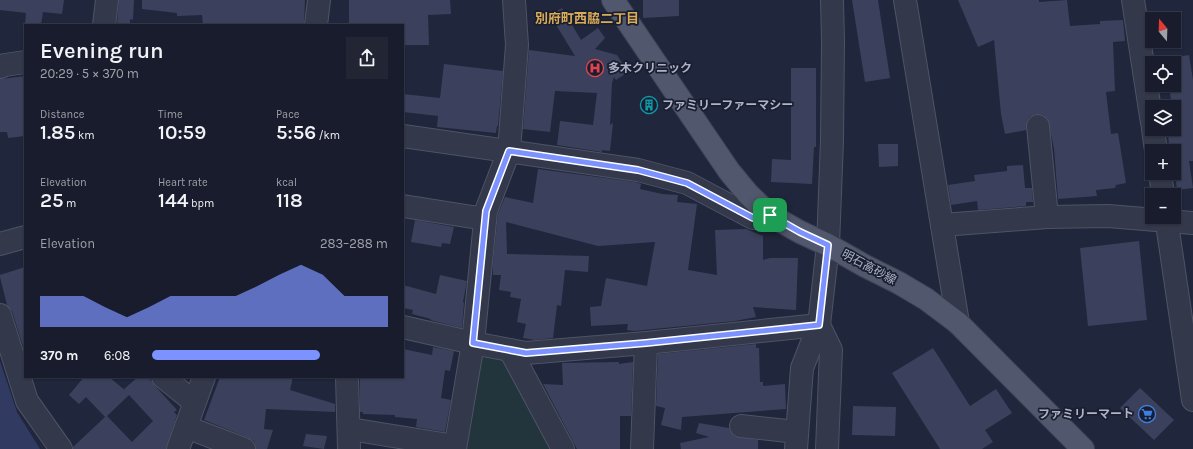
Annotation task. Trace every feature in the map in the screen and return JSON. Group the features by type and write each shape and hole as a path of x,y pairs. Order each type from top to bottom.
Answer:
{"main road":[{"name":"明石高砂線","path":"612,0 729,171 748,194 770,215 919,295 958,323 1083,449"}],"street":[{"path":"104,24 107,0"},
{"path":"316,24 319,0"},
{"path":"347,378 349,439 455,448 473,343 486,211 509,151 517,45 514,0"},
{"path":"741,426 796,441 802,368 819,325 828,245 832,140 832,0"},
{"path":"905,0 958,323"},
{"path":"1133,0 1149,100"},
{"path":"0,67 24,62"},
{"path":"1038,126 1031,149 1047,217"},
{"path":"404,136 638,170 687,183 753,218 770,215"},
{"path":"404,206 485,219"},
{"path":"942,225 1047,217 1108,216 1145,218"},
{"path":"1181,221 1193,223"},
{"path":"1168,224 1193,400"},
{"path":"0,244 24,237"},
{"path":"0,315 27,400 61,449"},
{"path":"404,327 526,353 646,343 819,325"},
{"path":"819,325 831,350 826,449"},
{"path":"642,449 646,343"},
{"path":"510,350 563,449"},
{"path":"164,378 194,402"},
{"path":"178,449 204,378"},
{"path":"186,427 244,449"}],"shaded area":[{"path":"488,354 512,358 558,449 465,449 480,359"}],"water":[{"path":"0,361 17,412 40,449 0,449"}],"building":[{"path":"0,0 64,0 62,14 43,12 41,24 25,24 26,13 0,10"},
{"path":"119,0 134,0 133,20 130,19 130,24 117,24"},
{"path":"142,0 305,0 304,24 203,24 202,15 177,16 177,13 142,9"},
{"path":"349,0 450,0 451,14 428,15 429,45 404,45 404,24 349,24"},
{"path":"643,0 679,0 679,16 643,18"},
{"path":"852,0 878,0 890,78 865,82"},
{"path":"958,0 1039,0 1039,2 1067,0 1070,26 1100,24 1100,21 1123,20 1125,41 1113,42 1115,91 1106,92 1111,134 1118,133 1126,183 1116,185 1115,188 1096,190 1097,196 1058,199 1054,149 1048,119 1043,115 1036,114 1030,116 1027,121 1026,130 1005,134 1001,114 994,40 978,47"},
{"path":"562,8 581,40 598,28 605,38 595,49 617,55 628,72 616,80 614,77 612,83 610,125 613,123 610,151 602,150 602,152 557,145 560,121 593,125 597,93 555,91 550,132 523,129 529,50 575,56 550,15"},
{"path":"1189,55 1193,80 1193,161 1189,161 1193,188 1181,190 1181,188 1177,188 1176,180 1181,180 1181,144 1169,144 1168,136 1181,136 1181,100 1171,100 1170,92 1181,92 1181,56"},
{"path":"444,64 503,71 498,126 496,133 437,127 438,116 404,112 404,94 440,98"},
{"path":"791,68 816,68 816,147 814,147 812,184 771,182 772,159 791,160"},
{"path":"24,76 24,136 8,138 7,132 0,132 0,79"},
{"path":"878,144 898,144 898,166 879,167"},
{"path":"1023,165 1025,188 1032,188 1033,202 1026,202 1026,206 978,210 977,201 951,205 948,185 975,181 974,175 1007,171 1007,166"},
{"path":"538,169 635,182 641,184 640,189 662,194 678,195 677,202 697,204 688,270 717,275 715,230 746,229 763,236 763,260 770,258 798,258 796,310 753,307 756,317 735,321 634,331 627,330 628,324 591,326 590,307 601,306 606,278 647,286 655,242 598,246 506,222 507,254 589,256 588,272 565,270 561,306 557,305 553,338 535,340 523,338 526,324 517,322 521,299 510,297 511,292 499,290 501,275 493,275 493,263 498,214 505,197 533,203"},
{"path":"415,220 454,227 450,244 442,243 441,247 411,242"},
{"path":"1139,241 1147,320 1088,326 1080,248"},
{"path":"24,267 24,350 12,311 7,305 0,275"},
{"path":"440,275 467,281 463,302 462,328 412,314 413,310 404,308 404,285 436,294"},
{"path":"756,344 756,348 759,348 760,382 763,382 763,386 785,384 786,409 682,417 681,430 661,425 665,408 656,406 658,354"},
{"path":"433,347 454,351 450,371 445,370 441,398 451,400 445,432 416,427 417,419 395,417 395,415 363,414 363,412 360,412 360,378 404,378 404,349 432,355"},
{"path":"933,348 970,406 996,389 1012,413 985,430 993,442 982,449 940,449 892,373"},
{"path":"619,362 619,364 633,362 631,416 620,416 620,449 577,449 543,384 563,385 562,363"},
{"path":"83,378 110,378 126,391 124,389 137,378 149,378 177,410 174,412 177,415 166,449 73,449 73,447 105,417 86,397 79,404 69,395","holes":["129,395 153,421 132,442 107,416"]},
{"path":"220,378 293,378 290,390 335,404 335,412 266,409 264,429 273,430 267,449 256,449 254,441 249,438 204,420"},
{"name":"ファミリーマート","path":"1140,388 1174,420 1154,440 1120,408"},
{"path":"853,406 896,407 895,436 852,435"},
{"path":"699,423 729,428 734,436 758,440 758,449 681,449 680,443 709,437 696,433"},
{"path":"306,434 327,436 324,449 303,446"}],"place":[{"name":"多木クリニック","path":"595,68"},
{"name":"ファミリーファーマシー","path":"649,105"},
{"name":"ファミリーマート","path":"1147,414"}],"district":[{"name":"別府町西脇二丁目","path":"587,18"}],"route":[{"path":"509,151 638,170 687,183 753,218 770,215 800,232 828,245 819,325 646,343 526,353 473,343 486,211 509,151"}]}
